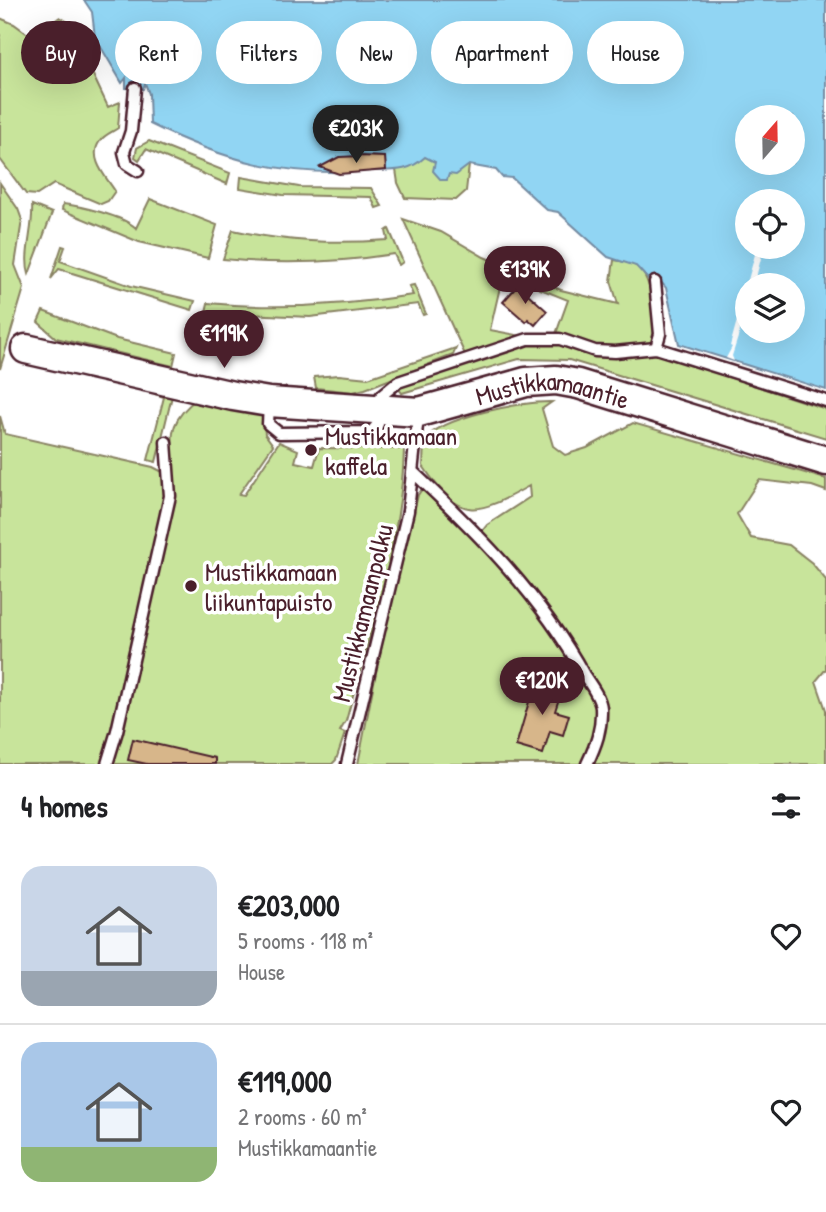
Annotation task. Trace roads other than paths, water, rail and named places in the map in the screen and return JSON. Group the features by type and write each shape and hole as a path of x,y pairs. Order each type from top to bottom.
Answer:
{"street":[{"name":"Mustikkamaantie","path":"26,349 181,387 269,402 419,412 526,382 556,380 578,384 826,461"}],"lane":[{"path":"135,89 131,131 124,152 127,164 138,171"},
{"path":"655,282 660,334 656,348"},
{"path":"379,408 385,391 398,382 528,339 559,339 594,351 656,348 826,401"},
{"name":"Mustikkamaanpolku","path":"347,764 408,511 419,412"},
{"path":"107,764 117,731 170,496 166,442"},
{"path":"413,472 471,526 524,584 578,663 601,705 600,736 587,764"}],"water":[{"path":"84,0 826,0 826,390 679,344 666,288 662,283 648,279 636,266 608,257 558,212 547,210 512,178 502,177 496,170 469,165 456,175 449,174 447,180 441,180 433,171 435,162 425,157 412,166 392,170 339,172 283,169 230,157 150,124 149,94 145,84 202,84 202,21 115,21 115,71 101,47 101,21 93,21 92,12"},
{"path":"126,84 145,84 143,89 126,88"}],"place":[{"name":"Mustikkamaan kaffela","path":"311,450"},
{"name":"Mustikkamaan liikuntapuisto","path":"191,586"}]}
